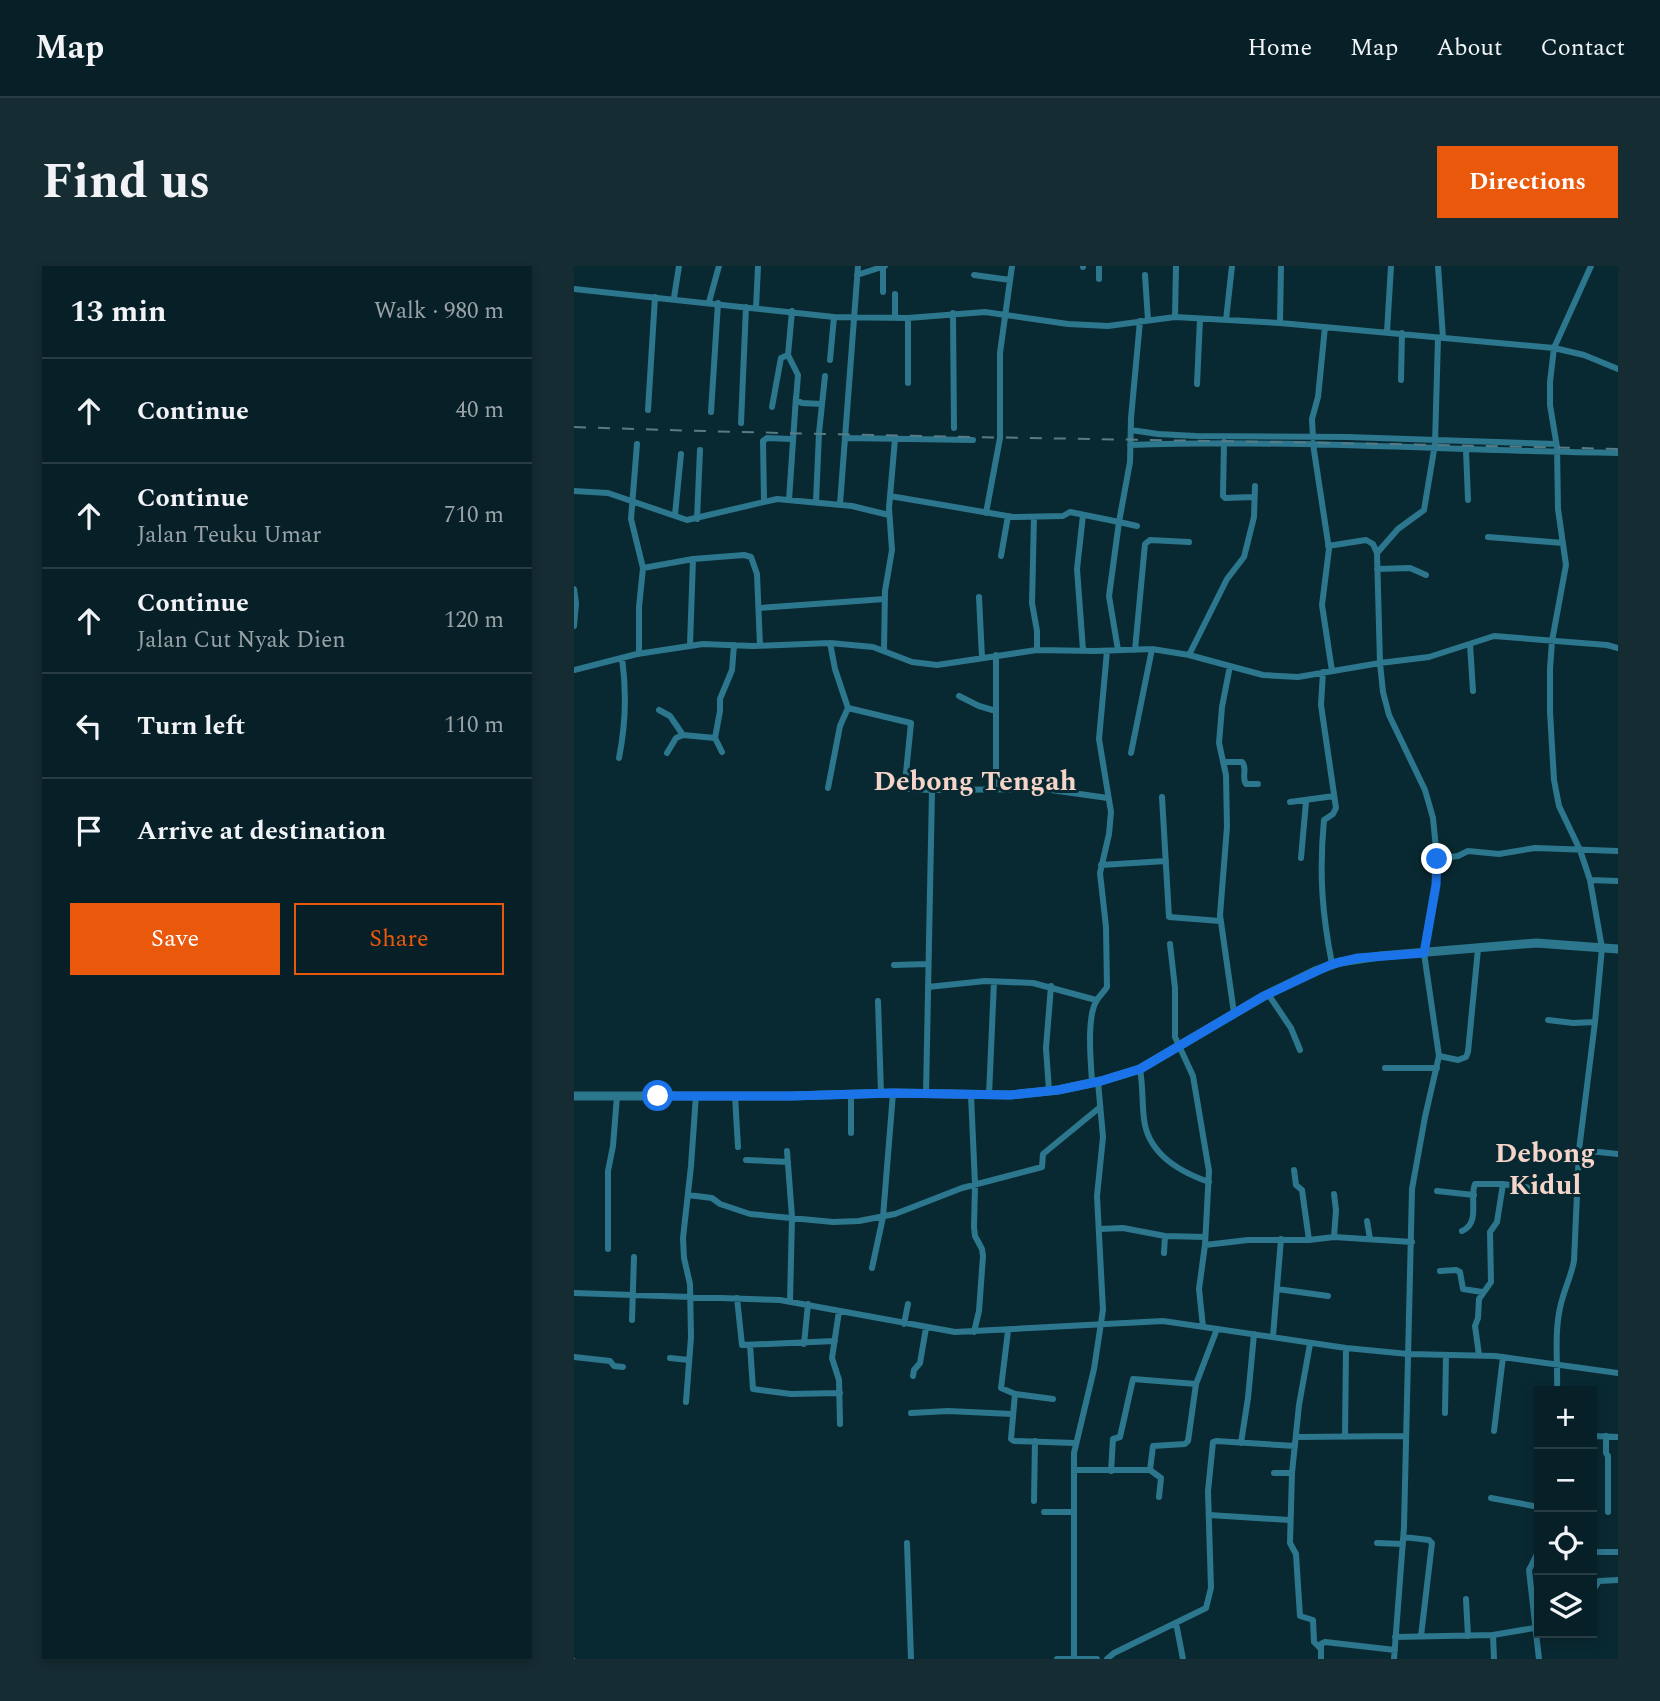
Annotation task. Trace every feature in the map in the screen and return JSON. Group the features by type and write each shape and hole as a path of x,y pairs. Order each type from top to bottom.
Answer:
{"main road":[{"path":"574,1096 881,1093 989,1095 1049,1091 1140,1069 1268,994 1332,964 1358,958 1536,943 1618,949"}],"street":[{"path":"674,298 679,266"},
{"path":"709,302 719,266"},
{"path":"756,308 758,266"},
{"path":"840,504 858,266"},
{"path":"986,513 1000,438 1000,353 1012,266"},
{"path":"1099,266 1099,279"},
{"path":"1175,317 1176,266"},
{"path":"1226,320 1232,266"},
{"path":"1280,266 1280,323"},
{"path":"1387,332 1391,266"},
{"path":"1377,553 1398,529 1424,510 1435,448 1441,338 1438,266"},
{"path":"1557,1386 1557,1325 1559,1309 1572,1275 1574,1261 1578,1150 1602,948 1590,880 1556,793 1550,712 1552,640 1566,565 1558,509 1557,453 1550,405 1550,382 1554,348 1591,266"},
{"path":"857,275 884,267 883,292"},
{"path":"974,275 1010,280"},
{"path":"1118,650 1109,596 1123,492 1130,461 1130,430 1144,320 1145,275"},
{"path":"574,289 834,317 908,318 953,313 1005,313 1068,324 1092,325 1116,325 1175,317 1280,323 1554,348 1584,355 1618,369"},
{"path":"895,294 895,317"},
{"path":"648,410 655,297"},
{"path":"711,412 718,303"},
{"path":"741,424 746,307"},
{"path":"789,500 798,375 788,355 792,311"},
{"path":"953,313 954,428"},
{"path":"830,360 834,317"},
{"path":"908,318 908,383"},
{"path":"1197,384 1200,319"},
{"path":"1325,327 1318,397 1312,419 1328,546 1322,605 1332,671"},
{"path":"1401,380 1402,333"},
{"path":"772,407 780,363 782,358 788,355"},
{"path":"817,502 825,376"},
{"path":"796,397 796,400 802,403 822,404"},
{"path":"1130,430 1158,434 1466,450 1618,453"},
{"path":"764,501 763,441 767,438 792,439"},
{"path":"846,438 973,440"},
{"path":"884,650 885,599 892,550 889,515 895,439"},
{"path":"1130,445 1435,440 1556,444"},
{"path":"1224,442 1224,497 1254,497"},
{"path":"637,444 631,519 643,568 639,607 639,654"},
{"path":"697,519 701,450"},
{"path":"1466,450 1468,500"},
{"path":"675,515 681,454"},
{"path":"1189,655 1227,579 1244,557 1254,517 1255,486"},
{"path":"574,491 608,493 687,520 764,501 789,500 840,504 889,515"},
{"path":"890,496 1008,516 1063,516 1070,512 1137,526"},
{"path":"1001,556 1008,516"},
{"path":"1083,516 1077,569 1083,650"},
{"path":"1034,517 1032,603 1037,650"},
{"path":"1488,537 1563,543"},
{"path":"1135,650 1145,544 1150,540 1189,542"},
{"path":"1328,546 1366,540 1371,542 1377,553 1383,692 1389,715 1425,790 1433,818 1437,859 1436,885 1424,953 1439,1056 1414,1174 1404,1540 1394,1659"},
{"path":"643,568 693,559 744,555 751,557 757,574 760,646"},
{"path":"690,645 693,559"},
{"path":"1377,569 1410,568 1426,575"},
{"path":"574,589 574,626"},
{"path":"979,597 982,658"},
{"path":"759,608 885,599"},
{"path":"574,670 639,654 715,643 760,646 830,643 863,645 930,665 958,664 996,655 1037,650 1152,649 1189,655 1271,676 1298,677 1429,657 1494,636 1618,648"},
{"path":"828,788 840,726 848,708 835,669 830,643"},
{"path":"1470,644 1474,691"},
{"path":"722,752 715,738 720,711 719,699 732,670 734,645"},
{"path":"1131,753 1152,649"},
{"path":"1074,1658 1072,1512 1075,1443 1094,1369 1103,1284 1098,1187 1103,1137 1091,1027 1096,1000 1107,987 1106,927 1100,884 1111,812 1099,739 1107,651"},
{"path":"996,655 996,788"},
{"path":"619,758 626,713 622,658"},
{"path":"1230,666 1222,707 1219,743 1226,775 1227,827 1220,921 1225,939 1234,1013"},
{"path":"1323,672 1321,705 1336,811 1324,820 1321,891 1332,964"},
{"path":"959,696 996,711"},
{"path":"848,708 911,723 905,783 908,789 1068,791 1108,798"},
{"path":"659,710 670,716 682,735"},
{"path":"667,753 676,738 682,735 715,738"},
{"path":"1223,762 1242,762 1245,765 1245,784 1258,784"},
{"path":"926,1094 932,790"},
{"path":"1290,802 1306,802 1334,796"},
{"path":"1162,797 1169,917 1220,921"},
{"path":"1301,858 1306,802"},
{"path":"1437,859 1458,856 1468,851 1499,853 1535,848 1618,851"},
{"path":"1101,865 1166,861"},
{"path":"1590,880 1618,881"},
{"path":"1312,892 1321,891"},
{"path":"1170,944 1175,988 1174,1031 1193,1076 1206,1146 1209,1182 1199,1289 1203,1327"},
{"path":"1439,1056 1458,1060 1466,1057 1468,1052 1478,948"},
{"path":"894,965 928,964"},
{"path":"928,987 994,982 1051,986 1096,1000"},
{"path":"989,1095 994,982"},
{"path":"1049,1091 1046,1048 1051,986"},
{"path":"1268,994 1292,1028 1300,1050"},
{"path":"878,1001 881,1093"},
{"path":"1548,1020 1595,1022"},
{"path":"1385,1068 1437,1068"},
{"path":"1140,1069 1144,1120 1154,1145 1165,1158 1186,1174 1209,1182"},
{"path":"872,1268 883,1217 893,1093"},
{"path":"686,1402 691,1337 690,1284 683,1238 696,1095"},
{"path":"851,1095 851,1133"},
{"path":"971,1095 975,1236 982,1249 984,1262 974,1332"},
{"path":"608,1249 608,1171 617,1096"},
{"path":"735,1096 738,1147"},
{"path":"688,1195 712,1198 720,1204 750,1214 846,1222 883,1217 975,1184 1042,1167 1043,1154 1099,1108"},
{"path":"1578,1150 1618,1154"},
{"path":"787,1151 792,1217 790,1301"},
{"path":"746,1160 788,1163"},
{"path":"1294,1170 1296,1185 1302,1190 1309,1240"},
{"path":"1462,1230 1469,1228 1472,1222 1472,1190 1475,1184 1532,1188"},
{"path":"1479,1355 1475,1326 1479,1298 1491,1282 1490,1232 1497,1222 1503,1184"},
{"path":"1437,1191 1474,1195"},
{"path":"1334,1194 1334,1237"},
{"path":"1367,1221 1370,1239"},
{"path":"1100,1229 1123,1228 1205,1241 1309,1240 1334,1237 1412,1242"},
{"path":"1164,1253 1165,1236"},
{"path":"1273,1336 1281,1239"},
{"path":"632,1320 634,1257"},
{"path":"1440,1271 1460,1272 1463,1289 1482,1292"},
{"path":"1277,1289 1328,1296"},
{"path":"574,1293 790,1301 955,1332 1100,1326 1147,1321 1346,1348 1408,1354 1503,1357 1618,1373"},
{"path":"737,1298 741,1343 804,1344 835,1341"},
{"path":"804,1344 808,1304"},
{"path":"904,1324 908,1304"},
{"path":"839,1311 832,1358 840,1393 840,1424"},
{"path":"914,1376 914,1370 920,1363 926,1328"},
{"path":"1150,1469 1153,1446 1182,1446 1188,1441 1196,1384 1217,1329"},
{"path":"1008,1331 1001,1388 1016,1394 1053,1399"},
{"path":"1241,1443 1254,1334"},
{"path":"1310,1344 1296,1437 1289,1520 1290,1545 1296,1554 1300,1616 1313,1620 1315,1645 1321,1649"},
{"path":"750,1345 753,1389 791,1394 840,1393"},
{"path":"1345,1437 1346,1348"},
{"path":"1445,1413 1446,1355"},
{"path":"574,1357 610,1361 614,1366 623,1367"},
{"path":"1494,1431 1503,1357"},
{"path":"670,1359 689,1360"},
{"path":"1111,1471 1113,1439 1120,1437 1133,1379 1196,1384"},
{"path":"1016,1394 1011,1439 1075,1443"},
{"path":"911,1413 959,1411 1012,1414"},
{"path":"1296,1437 1405,1436"},
{"path":"1597,1436 1618,1437"},
{"path":"1606,1436 1608,1512"},
{"path":"1034,1501 1035,1441"},
{"path":"1107,1659 1114,1653 1200,1613 1210,1600 1209,1515 1213,1442 1295,1446"},
{"path":"1074,1470 1150,1469 1161,1478 1159,1497"},
{"path":"1274,1473 1292,1473"},
{"path":"1491,1498 1534,1506"},
{"path":"1044,1512 1072,1512"},
{"path":"1209,1515 1289,1520"},
{"path":"1377,1543 1429,1539 1432,1543 1421,1636"},
{"path":"907,1544 911,1659"},
{"path":"1597,1552 1618,1552"},
{"path":"1534,1560 1529,1570 1534,1591"},
{"path":"1597,1585 1600,1581 1618,1580"},
{"path":"1466,1599 1468,1636"},
{"path":"1177,1623 1183,1659"},
{"path":"1395,1637 1493,1636 1534,1628"},
{"path":"1493,1636 1494,1659"},
{"path":"1536,1638 1539,1659"},
{"path":"1321,1659 1321,1644 1325,1642 1395,1650"},
{"path":"1057,1659 1097,1659"}],"railway":[{"path":"574,427 1618,449"}],"district":[{"name":"Debong Tengah","path":"975,780"},
{"name":"Debong Kidul","path":"1545,1168"}],"route":[{"path":"658,1096 893,1093 1010,1095 1058,1090 1122,1075 1142,1068 1268,994 1332,964 1358,958 1424,953 1436,885 1437,859"}]}
